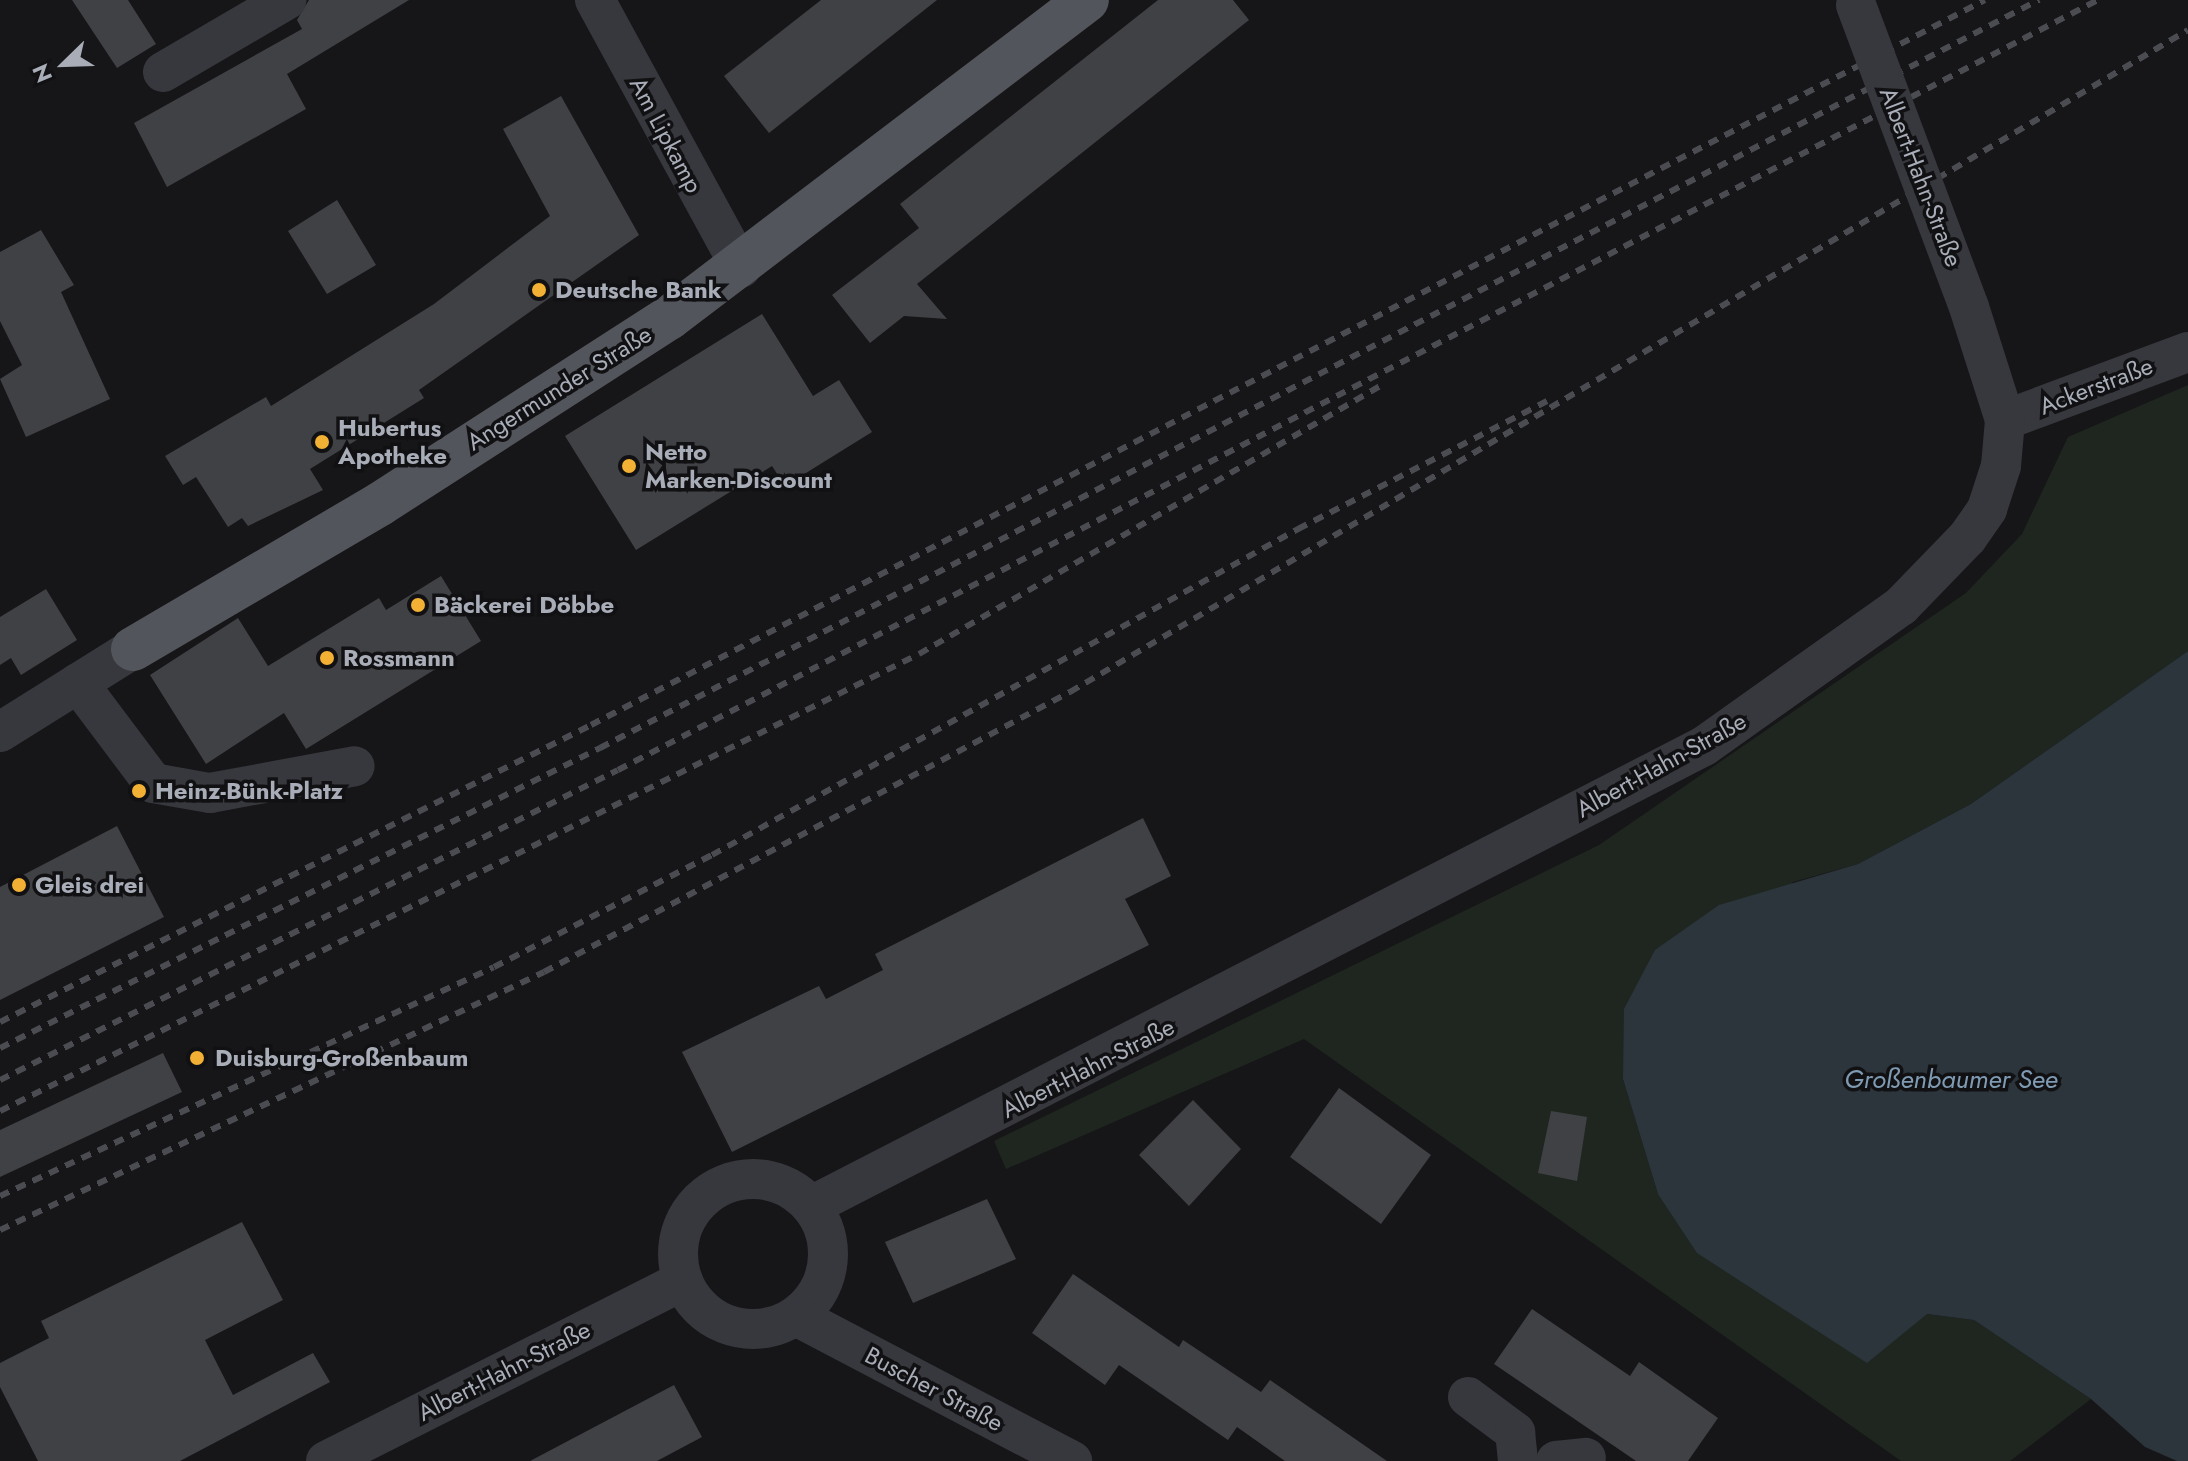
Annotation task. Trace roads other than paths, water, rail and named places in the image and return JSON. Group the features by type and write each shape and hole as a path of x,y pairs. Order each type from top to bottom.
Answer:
{"main road":[{"name":"Angermunder Straße","path":"133,649 380,504 741,268 1087,0"}],"street":[{"path":"163,72 286,0"},
{"name":"Am Lipkamp","path":"595,0 741,268"},
{"name":"Albert-Hahn-Straße","path":"811,1206 1704,746 1811,674 1942,569 1987,509 2005,420 1969,307 1856,2"},
{"name":"Ackerstraße","path":"2005,420 2188,352"},
{"name":"Angermunder Straße","path":"0,732 133,649"},
{"path":"78,683 153,783 210,793 355,766"},
{"path":"766,1180 811,1206 828,1260 812,1302 796,1316 773,1327 735,1327 709,1315 683,1281 682,1229 713,1190 766,1180"},
{"name":"Albert-Hahn-Straße","path":"326,1461 683,1281"},
{"name":"Buscher Straße","path":"796,1316 1072,1461"},
{"path":"1468,1397 1515,1432 1518,1461"}],"water":[{"name":"Großenbaumer See","path":"2188,651 2188,1461 2177,1461 2145,1447 2091,1399 1974,1320 1927,1314 1867,1363 1697,1253 1658,1194 1623,1079 1624,1009 1655,950 1719,905 1858,864 1971,804"}],"railway":[{"path":"0,1022 591,725 1985,0"},
{"path":"0,1048 600,748 2039,0"},
{"path":"0,1080 618,770 2098,0"},
{"path":"0,1230 544,972 1070,692 2188,30"},
{"path":"0,1111 919,654 1382,385"},
{"path":"0,1196 494,967 712,855 1298,529 1547,401"}],"place":[{"name":"Deutsche Bank","path":"539,290"},
{"name":"Hubertus Apotheke","path":"322,442"},
{"name":"Netto Marken-Discount","path":"629,466"},
{"name":"Bäckerei Döbbe","path":"418,605"},
{"name":"Rossmann","path":"327,658"},
{"name":"Heinz-Bünk-Platz","path":"139,791"},
{"name":"Gleis drei","path":"19,885"},
{"name":"Duisburg-Großenbaum","path":"197,1058"}]}
